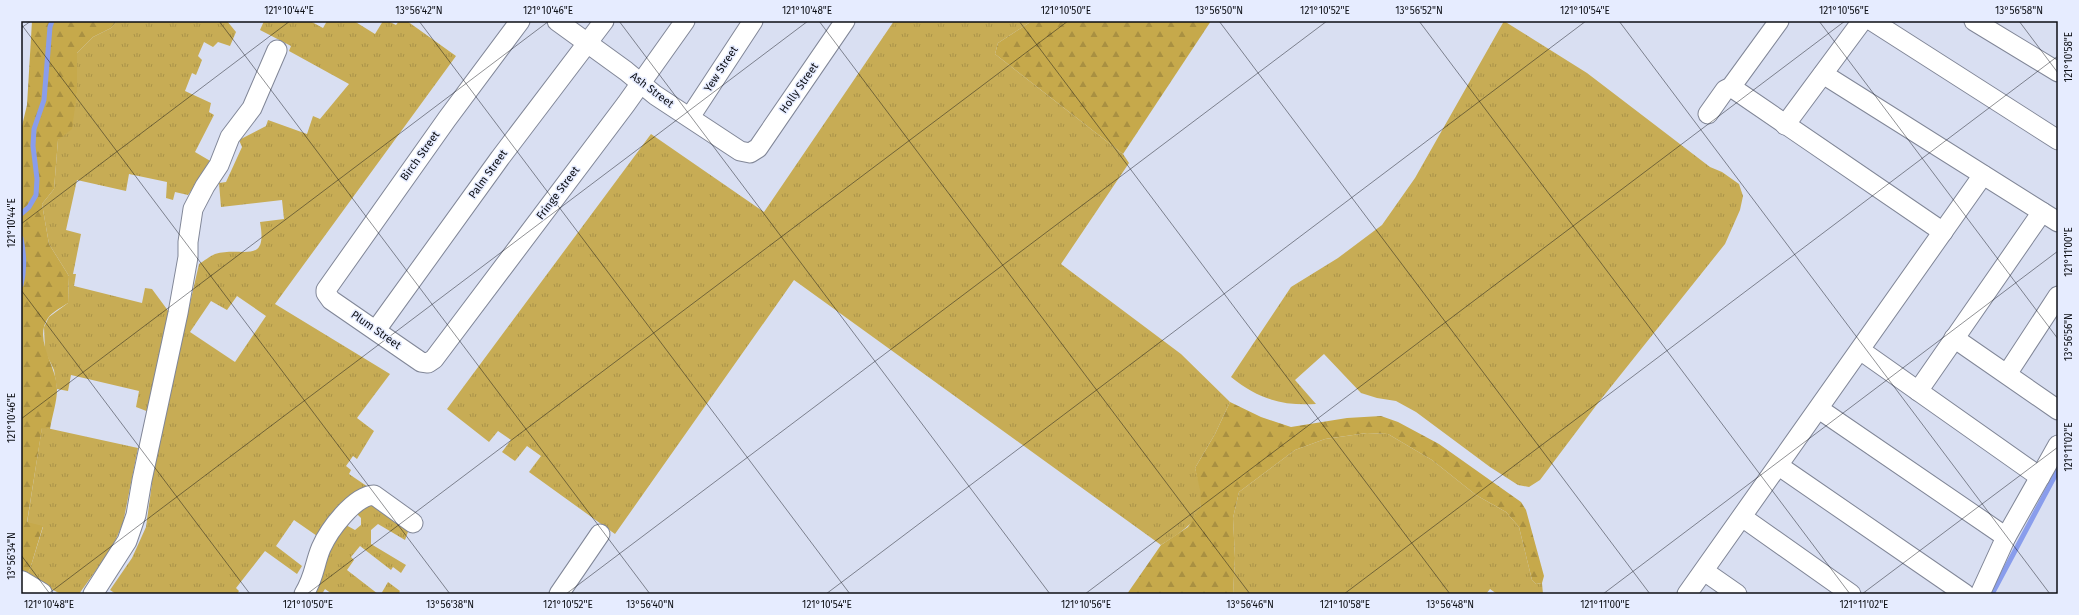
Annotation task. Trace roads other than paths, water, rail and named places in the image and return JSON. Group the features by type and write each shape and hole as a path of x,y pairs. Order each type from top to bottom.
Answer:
{"street":[{"name":"Birch Street","path":"326,293 327,286 447,118 520,21"},
{"name":"Ash Street","path":"557,21 640,82 655,95 740,151 750,153"},
{"name":"Palm Street","path":"376,330 500,158 604,21"},
{"name":"Fringe Street","path":"428,363 434,359 685,21"},
{"name":"Yew Street","path":"690,118 753,21"},
{"name":"Holly Street","path":"750,153 758,148 846,21"},
{"path":"1708,114 1723,93 1731,87 1779,21"},
{"path":"1785,125 1862,21"},
{"path":"1872,21 2058,140"},
{"path":"1974,21 2058,72"},
{"path":"93,594 127,541 136,515 187,264 193,209 218,166 230,137 252,108 277,50"},
{"path":"1823,74 2058,222"},
{"path":"1731,87 1943,232"},
{"path":"1687,594 1983,175"},
{"path":"1918,391 2042,212"},
{"name":"Plum Street","path":"326,293 331,300 421,362 428,363"},
{"path":"2007,374 2058,296"},
{"path":"1954,338 2058,410"},
{"path":"1860,350 2040,477"},
{"path":"1819,409 2006,537"},
{"path":"1980,594 2006,537 2058,446"},
{"path":"1778,466 1965,594"},
{"path":"304,594 315,574 320,551 326,540 348,510 363,497 374,495 413,522"},
{"path":"1742,517 1852,594"},
{"path":"559,594 600,534"},
{"path":"1704,571 1737,594"},
{"path":"21,582 41,594"}],"waterway":[{"path":"21,214 29,207 36,195 37,179 33,146 34,129 44,100 50,27 52,21"},
{"path":"21,238 24,262 21,285"},
{"path":"1992,594 2058,470"}]}
